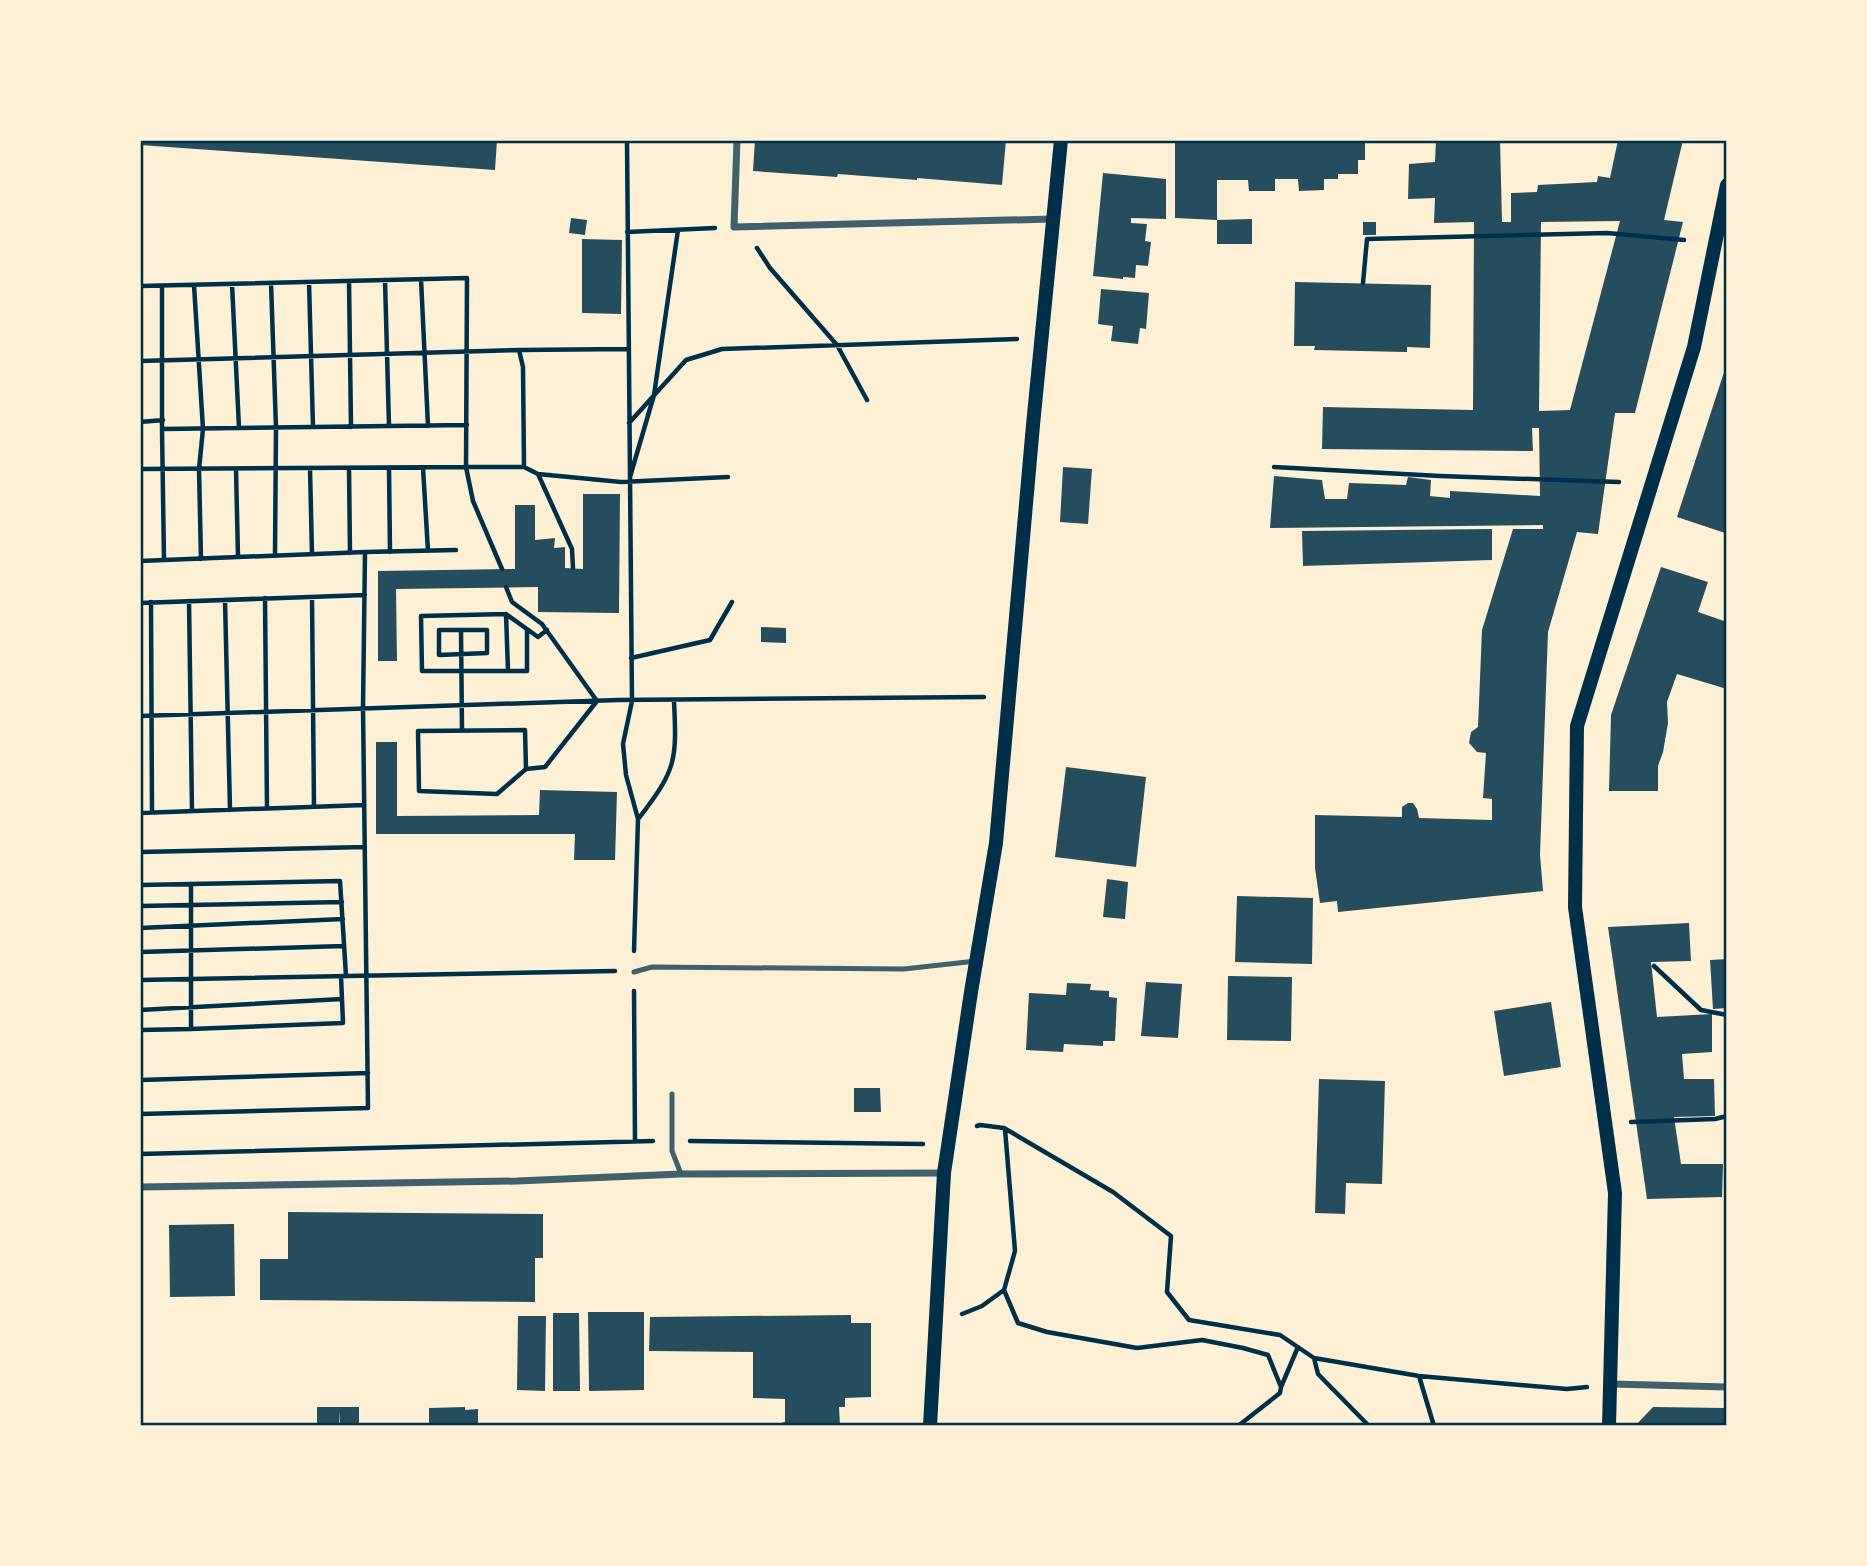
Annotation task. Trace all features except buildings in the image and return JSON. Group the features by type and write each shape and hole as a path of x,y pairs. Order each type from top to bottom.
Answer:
{"main road":[{"path":"930,1426 944,1173 996,843 1061,140"},
{"path":"1609,1426 1615,1193 1575,907 1577,726 1694,347 1727,185"}],"street":[{"path":"737,140 734,228 1052,219"},
{"path":"140,1187 516,1181 681,1174 944,1173"},
{"path":"1612,1384 1727,1387"}],"lane":[{"path":"634,972 652,967 904,969 976,961"},
{"path":"672,1094 672,1151 681,1174"}],"path":[{"path":"627,140 632,701 623,744 626,775 638,819 634,972 635,1141"},
{"path":"627,232 734,228 750,237 770,268 837,345 867,400"},
{"path":"629,481 654,395 678,230"},
{"path":"1363,283 1367,239 1607,233 1684,240"},
{"path":"140,286 467,278 466,467 473,501 502,569"},
{"path":"421,279 428,426"},
{"path":"385,280 389,426"},
{"path":"349,281 351,427"},
{"path":"309,282 313,427"},
{"path":"271,283 276,428 275,555"},
{"path":"232,284 239,428"},
{"path":"194,285 203,429 200,469 201,559"},
{"path":"162,286 164,560"},
{"path":"628,424 686,360 722,348 1041,339"},
{"path":"140,360 628,349"},
{"path":"519,350 523,367 524,467"},
{"path":"140,422 163,420"},
{"path":"162,429 467,425"},
{"path":"140,469 524,467 538,474 629,481 728,477"},
{"path":"1274,467 1619,482"},
{"path":"310,468 312,554"},
{"path":"349,468 350,553"},
{"path":"389,468 390,552"},
{"path":"423,468 428,551"},
{"path":"236,469 238,557"},
{"path":"538,474 572,549 573,568"},
{"path":"140,561 456,550"},
{"path":"140,1114 368,1108 363,708 365,552"},
{"path":"506,587 512,602 542,624 597,701"},
{"path":"140,603 365,594"},
{"path":"312,597 314,807"},
{"path":"265,598 267,808"},
{"path":"225,600 230,810"},
{"path":"189,601 192,811"},
{"path":"631,659 710,640 732,602"},
{"path":"151,603 152,812"},
{"path":"527,629 527,671 422,671 421,616 506,614 527,629 538,637 547,631"},
{"path":"506,614 508,671"},
{"path":"439,630 461,630 486,630 487,653 439,655 439,630"},
{"path":"461,630 462,730"},
{"path":"140,716 597,701 1009,697"},
{"path":"526,769 525,730 418,731 419,791 497,794 526,769 545,767 597,701"},
{"path":"638,819 667,781 676,755 674,701"},
{"path":"140,813 364,805"},
{"path":"140,852 365,847"},
{"path":"140,885 340,881 344,946 343,1023 140,1030"},
{"path":"191,884 191,1029"},
{"path":"140,906 342,902"},
{"path":"140,928 343,919"},
{"path":"140,952 344,946"},
{"path":"1654,966 1701,1010 1727,1015"},
{"path":"140,980 634,972"},
{"path":"140,1010 342,999"},
{"path":"140,1080 368,1073"},
{"path":"1627,1122 1715,1119 1727,1116"},
{"path":"140,1154 635,1141 947,1144 980,1125 1004,1128 1113,1192 1171,1236 1167,1292 1189,1320 1280,1335 1314,1358 1419,1376 1567,1389 1612,1384"},
{"path":"956,1316 982,1306 1004,1290 1015,1251 1004,1128"},
{"path":"1004,1290 1018,1323 1047,1332 1137,1348 1202,1340 1243,1348 1268,1355 1281,1387"},
{"path":"1238,1426 1263,1409 1280,1392 1298,1347"},
{"path":"1314,1358 1318,1374 1369,1426"},
{"path":"1419,1376 1434,1426"}]}
